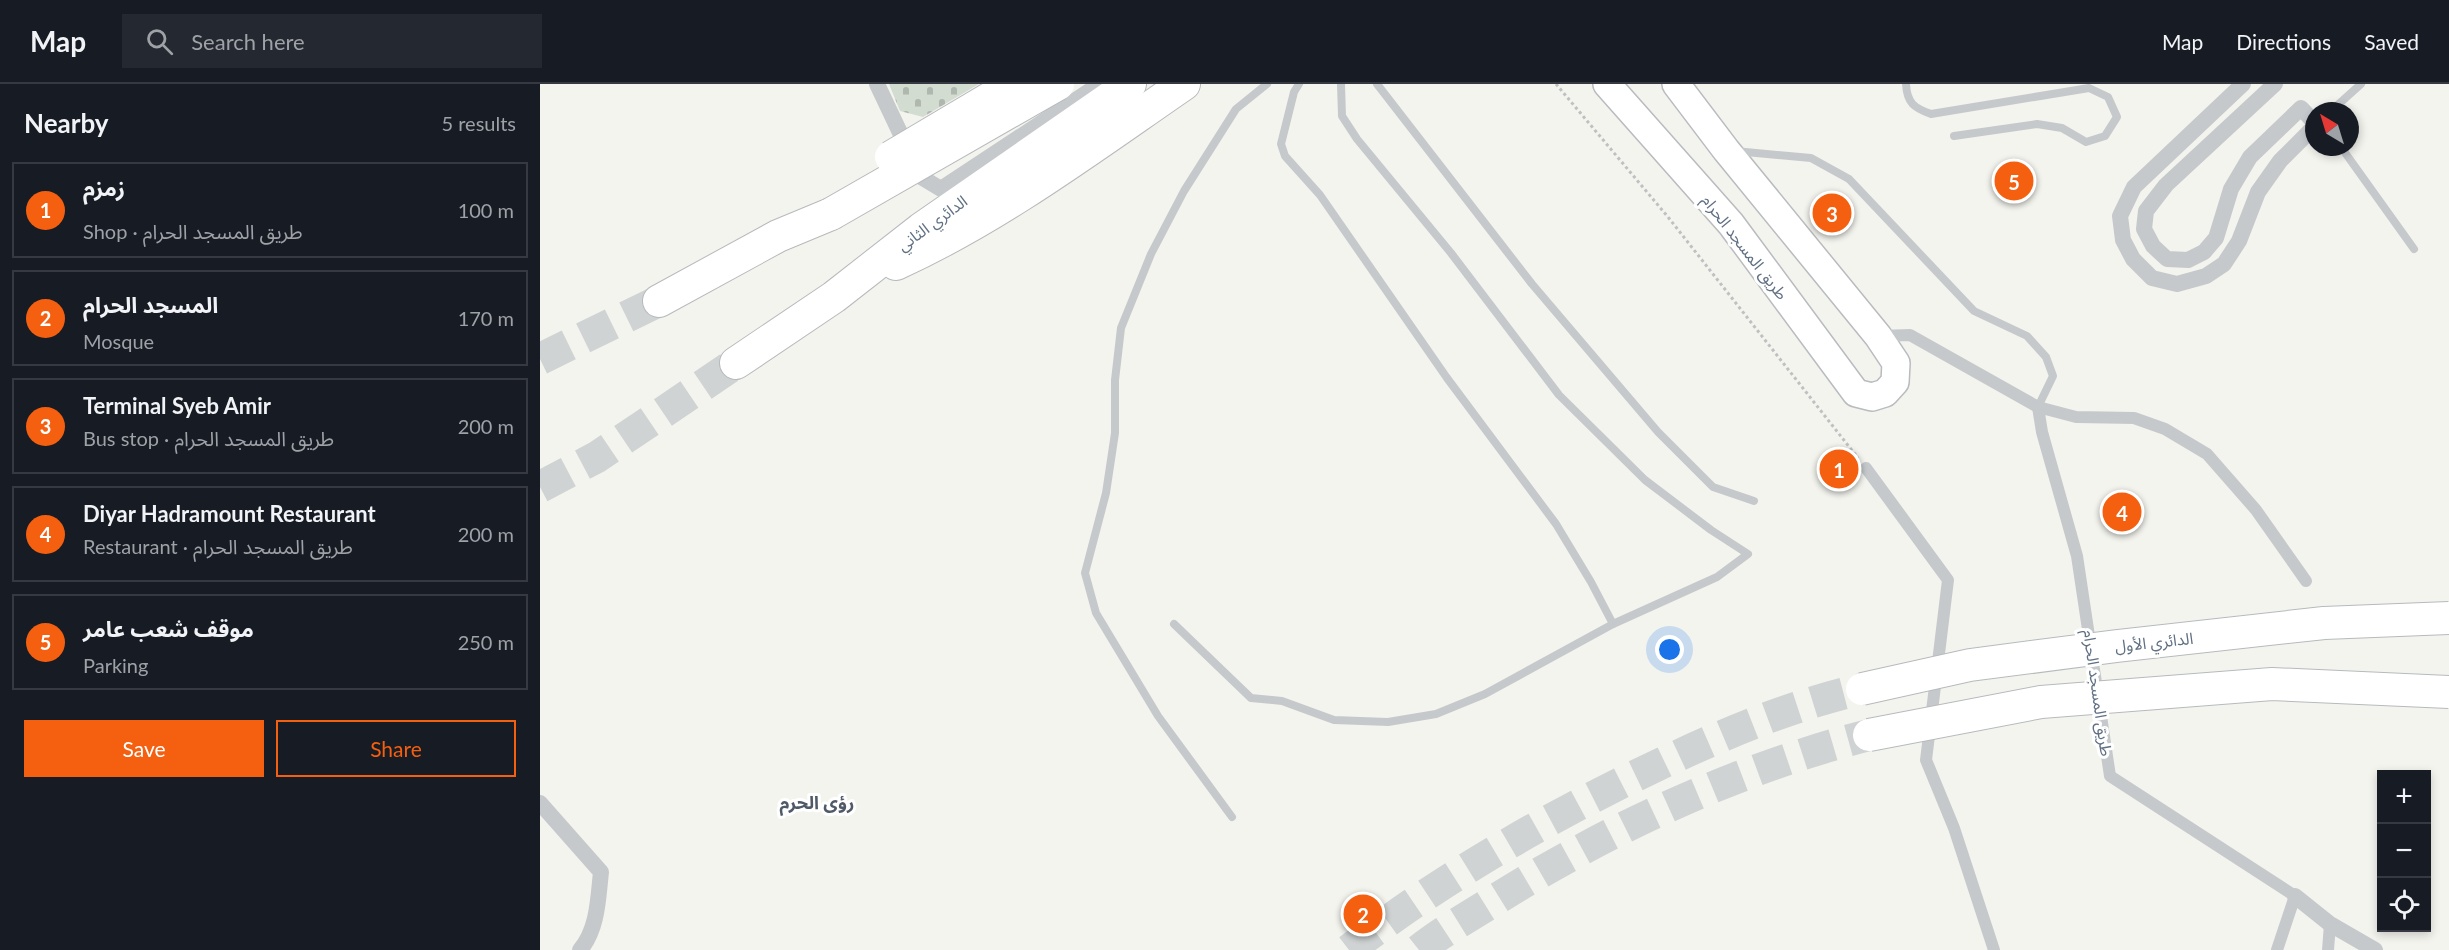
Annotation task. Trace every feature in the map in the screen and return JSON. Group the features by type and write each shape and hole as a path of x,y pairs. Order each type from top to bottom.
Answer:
{"highway":[{"path":"659,301 778,236 1014,84"},
{"path":"827,206 1058,84"},
{"name":"الدائري الثاني","path":"736,363 927,238 1130,84"},
{"path":"927,238 1037,185 1184,84"},
{"name":"الدائري الأول","path":"1862,689 1970,665 2106,647 2324,623 2449,618"},
{"path":"1869,735 2041,702 2272,684 2449,692"}],"main road":[{"name":"طريق المسجد الحرام","path":"1607,84 1731,224 1856,393 1872,397 1886,393 1895,382 1896,363 1878,336"},
{"path":"1676,84 1726,150 1878,336"}],"street":[{"path":"877,84 921,177 942,189 1100,84"},
{"path":"2243,84 2134,187 2120,216 2123,240 2133,259 2152,278 2177,284 2205,276 2224,264 2239,241 2258,192 2280,161 2305,136"},
{"path":"2275,84 2166,185 2146,211 2144,229 2153,246 2168,259 2188,260 2204,252 2216,238 2231,189 2250,157 2301,108 2305,112"},
{"path":"1878,336 1910,335 2038,407 2076,417 2134,418 2165,429 2207,454 2256,510 2306,581"},
{"name":"طريق المسجد الحرام","path":"2038,407 2042,432 2077,556 2110,776 2295,897 2330,924 2375,950"},
{"path":"1866,468 1948,580 1926,760 1954,828 1994,950"},
{"path":"540,802 601,872 596,914 585,944 580,950"},
{"path":"2277,950 2295,897"},
{"path":"2328,950 2330,924"}],"lane":[{"path":"1232,817 1158,716 1096,613 1085,573 1106,493 1115,433 1115,380 1121,328 1151,254 1184,191 1236,109 1268,84"},
{"path":"1299,84 1294,92 1281,144 1285,156 1320,195 1447,378 1556,524 1613,624"},
{"path":"1174,624 1251,698 1282,701 1334,720 1388,722 1436,714 1485,694 1613,624 1717,577 1748,554 1711,530 1645,480 1559,395 1451,253 1357,139 1342,116 1341,84"},
{"path":"1377,84 1532,284 1658,432 1713,487 1754,501"},
{"path":"1906,84 1906,98 1915,108 1931,114 2089,88 2108,97 2117,117 2104,136 2086,142 2062,128 2037,124 1954,136"},
{"path":"2341,102 2361,84"},
{"path":"1726,150 1811,158 1849,179 1974,311 2027,336 2046,357 2053,376 2038,407"},
{"path":"2347,156 2414,249"}],"path":[{"path":"1556,84 1668,217 1866,468"}],"green space":[{"path":"889,84 979,84 923,117 900,111"}],"tunnel":[{"path":"540,359 659,301"},
{"path":"540,487 597,457 736,363"},
{"path":"1349,950 1450,879 1520,837 1629,779 1743,727 1802,706 1862,689"},
{"path":"1419,950 1437,936 1539,874 1629,825 1723,783 1771,765 1869,735"}],"place":[{"name":"موقف شعب عامر","path":"2014,181"},
{"name":"Terminal Syeb Amir","path":"1832,213"},
{"name":"زمزم","path":"1839,469"},
{"name":"Diyar Hadramount Restaurant","path":"2122,512"},
{"name":"المسجد الحرام","path":"1363,914"}],"district":[{"name":"رؤى الحرم","path":"817,803"}]}
